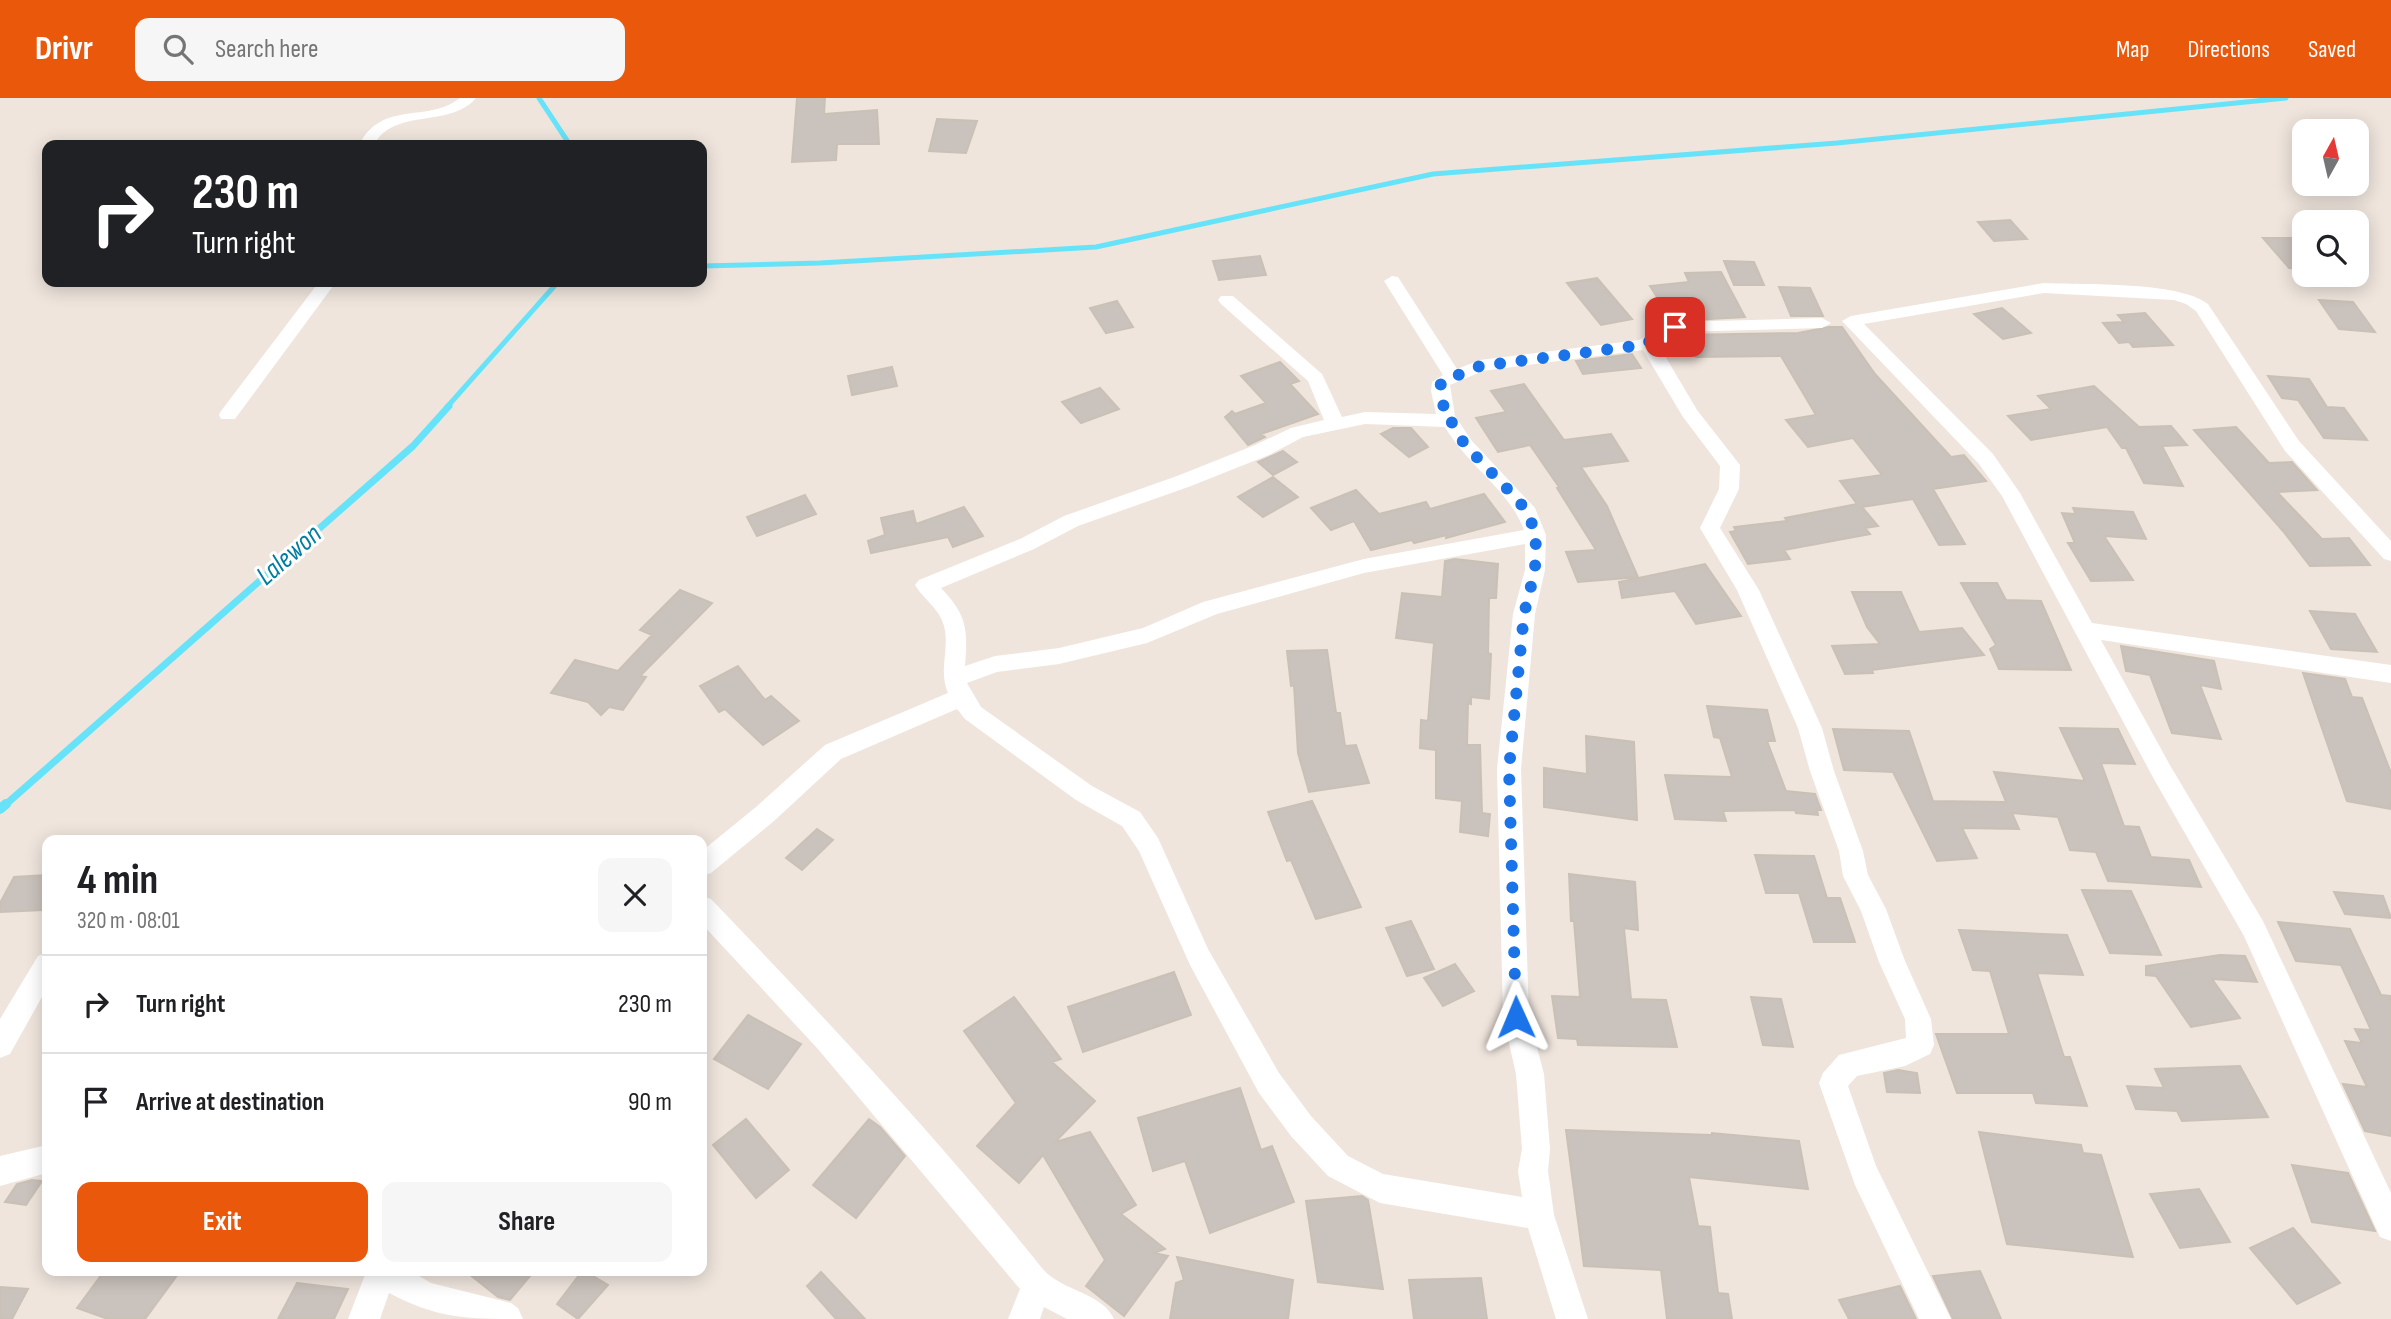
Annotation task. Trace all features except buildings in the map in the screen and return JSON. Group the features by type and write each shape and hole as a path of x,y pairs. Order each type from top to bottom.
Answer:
{"street":[{"path":"368,140 381,126 456,108 469,98"},
{"path":"1392,281 1454,378"},
{"path":"228,415 324,287"},
{"path":"2391,554 2292,446 2202,308 2192,300 2175,295 2044,288 1851,321 1986,459 2021,512 2086,630 2102,665 2254,929 2391,1226"},
{"path":"1227,300 1316,377 1335,423"},
{"path":"1643,345 1675,327 1822,323"},
{"path":"1447,421 1440,391 1441,382 1480,366 1648,343 1690,413 1730,465 1729,489 1710,528 1748,590 1810,728 1822,771 1851,851 1856,876 1874,909 1892,962 1918,1019 1920,1045 1905,1054 1849,1064 1833,1083 1844,1122 1872,1192 1935,1319"},
{"path":"1539,1214 1380,1188 1338,1166 1300,1126 1269,1083 1199,957 1149,845 1131,819 1084,793 974,713 956,689 955,636 951,615 926,585 1027,544 1071,521 1184,481 1262,450 1298,432 1376,417 1451,421 1465,445 1528,513 1536,535 1535,570 1524,614 1509,769 1516,1017 1531,1074 1536,1149 1533,1171 1539,1214 1572,1319"},
{"path":"707,861 765,814 833,752 956,689 995,664 1059,656 1147,635 1211,608 1364,566 1536,535"},
{"path":"2086,630 2391,674"},
{"path":"707,912 827,1039 995,1233 1037,1286 1098,1319"},
{"path":"0,1045 42,973"},
{"path":"0,1171 42,1160"},
{"path":"364,1319 379,1276"},
{"path":"387,1276 426,1297 500,1314 507,1319"},
{"path":"1024,1319 1037,1286"}],"waterway":[{"name":"Lalewon","path":"539,98 567,140"},
{"path":"707,266 820,263 1096,247 1433,174 1837,143 2286,98"},
{"name":"Lalewon","path":"447,407 554,287"},
{"name":"Lalewon","path":"4,806 413,446 449,406"},
{"name":"Lalewon","path":"0,809 6,804"}],"route":[{"path":"1516,1017 1509,769 1518,664 1524,614 1535,570 1536,535 1528,513 1498,477 1465,445 1451,421 1447,421 1440,391 1441,382 1480,366 1643,345 1675,327"}]}
